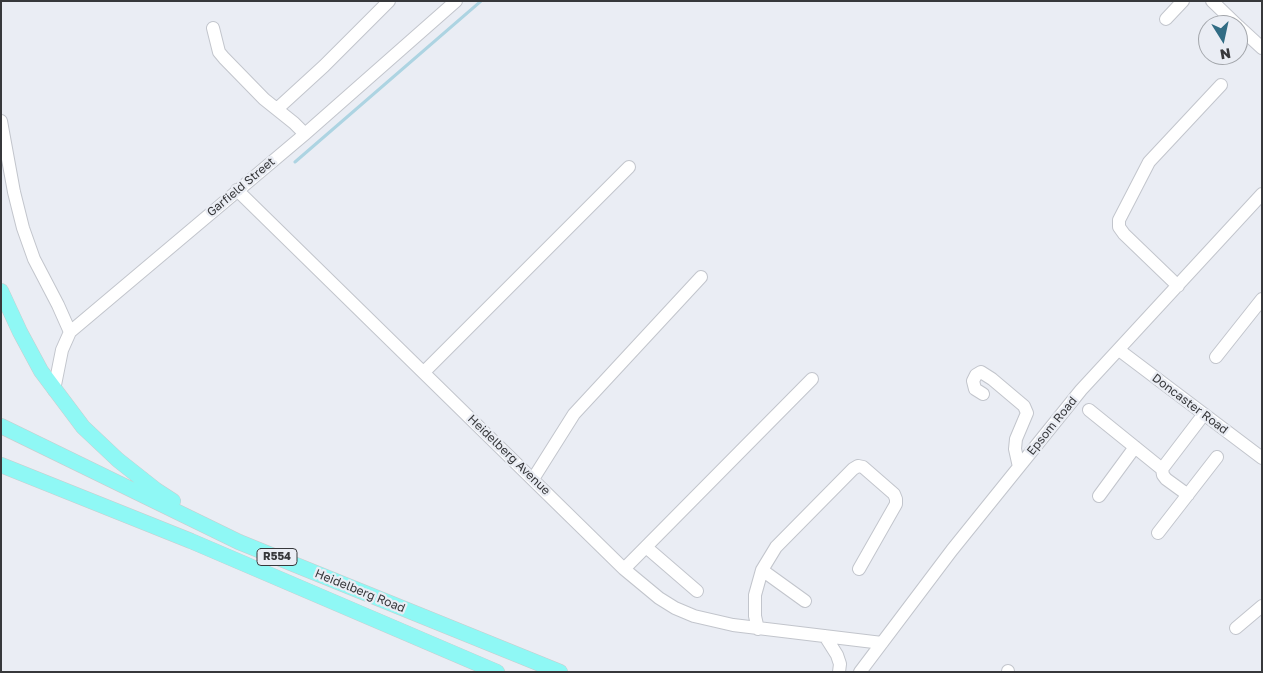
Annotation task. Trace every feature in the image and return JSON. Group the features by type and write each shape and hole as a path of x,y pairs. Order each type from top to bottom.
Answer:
{"main road":[{"path":"1,291 41,371 83,427 118,460 156,490 239,542"},
{"name":"Heidelberg Road","path":"1,426 239,542 560,672"},
{"name":"Heidelberg Road","path":"1,464 191,541 497,672"}],"street":[{"path":"277,109 324,66 388,1"},
{"name":"Garfield Street","path":"54,390 62,350 70,332 305,134 456,1"},
{"path":"1166,19 1183,1"},
{"path":"1212,1 1227,15"},
{"path":"213,28 219,52 264,99 305,134"},
{"path":"1248,35 1262,48"},
{"path":"1178,286 1124,234 1119,227 1119,220 1149,162 1220,85"},
{"path":"1,122 23,228 34,259 70,332"},
{"path":"424,372 629,167"},
{"name":"Heidelberg Avenue","path":"237,190 640,584 675,608 694,616 758,629 882,643"},
{"name":"Epsom Road","path":"860,672 952,550 1081,390 1262,194"},
{"path":"533,479 574,414 702,277"},
{"path":"1216,357 1262,299"},
{"name":"Doncaster Road","path":"1119,350 1262,458"},
{"path":"983,394 975,388 973,381 976,375 981,372 1024,406 1027,413 1016,439 1015,449 1019,467"},
{"path":"624,569 812,379"},
{"path":"1089,410 1162,468 1166,479 1188,495"},
{"path":"1162,468 1204,414"},
{"path":"1099,496 1135,447"},
{"path":"1158,533 1217,457"},
{"path":"758,629 755,616 755,595 762,570 776,547 852,469 858,466 863,467 894,494 896,498 896,504 859,569"},
{"path":"646,547 697,591"},
{"path":"762,570 805,602"},
{"path":"1236,628 1262,606"},
{"path":"825,636 837,655 840,664 839,672"}],"waterway":[{"path":"295,162 481,1"}]}
